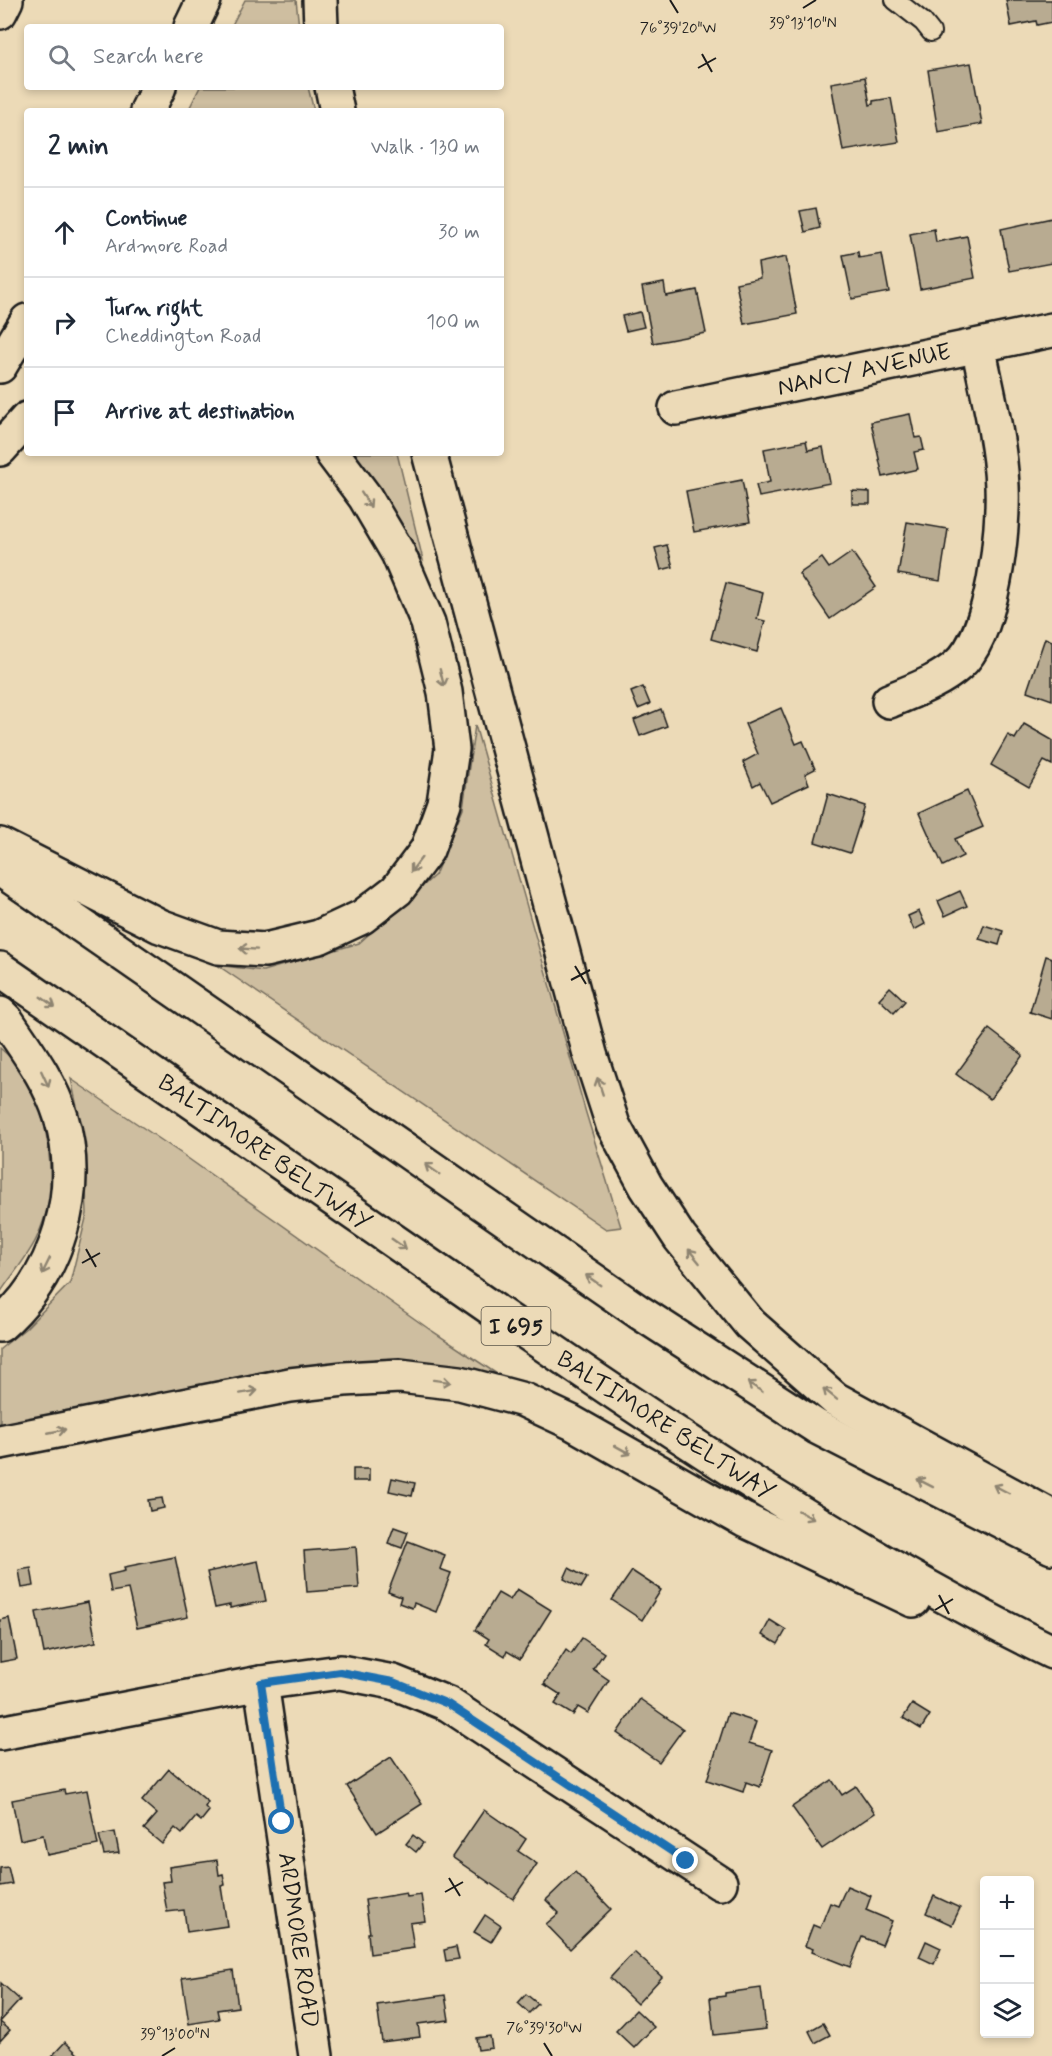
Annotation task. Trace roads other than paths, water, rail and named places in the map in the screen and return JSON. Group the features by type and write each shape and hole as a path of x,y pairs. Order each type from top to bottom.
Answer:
{"main road":[{"path":"0,12 6,0"},
{"path":"192,24 204,0"},
{"path":"320,0 321,24"},
{"path":"148,108 158,90"},
{"path":"333,90 336,108"},
{"path":"0,366 24,326"},
{"name":"NANCY AVENUE","path":"676,408 1052,330"},
{"path":"889,701 926,685 959,664 980,634 991,595 1000,543 1002,486 978,345"},
{"path":"0,449 24,422"},
{"path":"0,845 160,926 218,947 265,950 319,937 362,917 398,890 427,850 444,803 452,749 445,692 428,623 398,553 365,497 334,456"},
{"path":"430,456 590,1054 613,1125 646,1186 680,1238 750,1324 836,1399 1052,1517"},
{"path":"0,869 639,1312 817,1427 1052,1547"},
{"name":"BALTIMORE BELTWAY","path":"0,969 582,1372 766,1492 974,1614 1052,1652"},
{"path":"0,1014 41,1072 61,1116 69,1157 67,1202 57,1242 39,1281 15,1312 0,1325"},
{"path":"0,1442 290,1385 400,1376 460,1383 524,1400 571,1422 744,1520 967,1625 1052,1660"},
{"path":"0,1733 261,1683 340,1672 393,1682 448,1704 720,1883"},
{"name":"ARDMORE ROAD","path":"261,1683 316,2056"}],"lane":[{"path":"895,0 923,22 931,32"}]}
